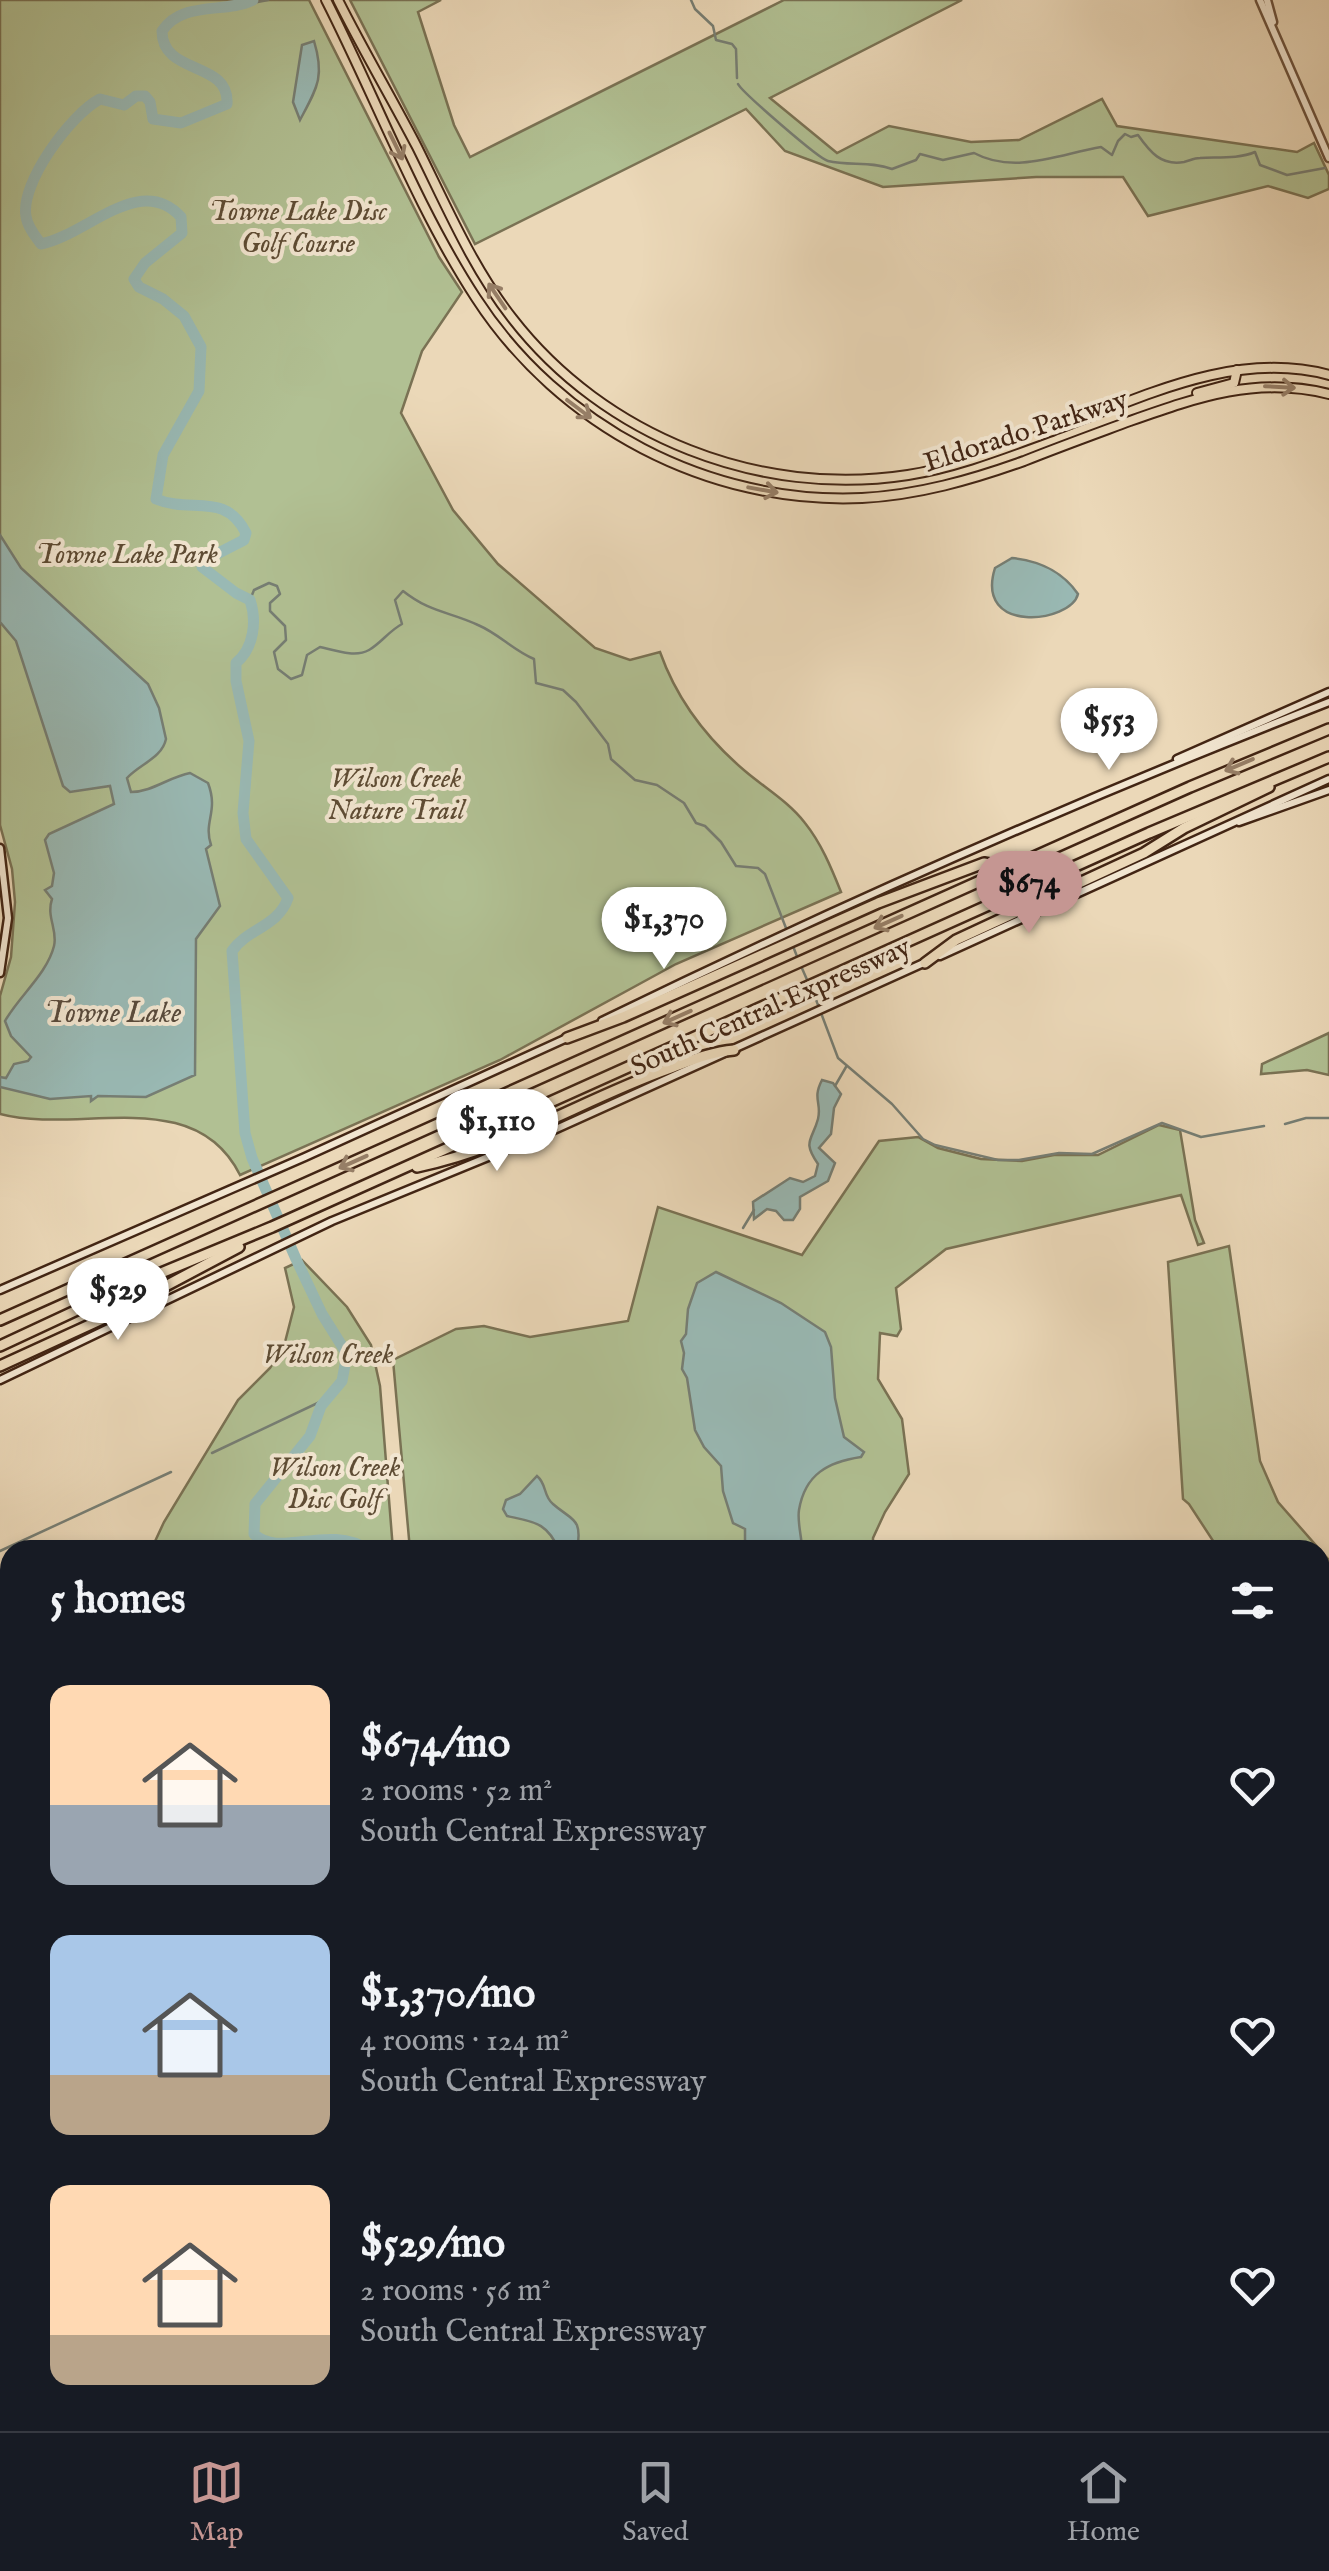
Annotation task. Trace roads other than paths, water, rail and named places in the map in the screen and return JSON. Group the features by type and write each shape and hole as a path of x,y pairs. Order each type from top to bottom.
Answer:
{"highway":[{"path":"0,1320 1233,768 1329,729"},
{"path":"0,1366 109,1316 272,1228 1329,756"},
{"path":"925,963 956,940 1144,853 1298,769"},
{"path":"567,1038 623,1017 804,930 984,863 1009,868"},
{"path":"400,1170 468,1153 644,1076 714,1052 734,1050"},
{"path":"0,1346 120,1290 212,1258"}],"main road":[{"name":"Eldorado Parkway","path":"326,0 467,285 501,334 542,378 617,436 670,462 742,487 814,497 878,497 957,483 1185,401 1258,386 1286,386 1329,394"},
{"name":"Eldorado Parkway","path":"338,0 481,272 513,320 550,360 611,410 677,446 728,464 816,480 880,478 946,467 1168,388 1237,370 1283,368 1329,375"},
{"path":"1264,0 1329,158"},
{"path":"1185,401 1210,388 1234,382 1237,370"},
{"path":"1168,388 1174,405"},
{"path":"814,497 816,480"},
{"path":"1164,768 1242,728 1329,692"},
{"path":"804,930 1164,768 1329,702"},
{"name":"South Central Expressway","path":"0,1380 332,1221 521,1145 1329,779"},
{"name":"South Central Expressway","path":"1233,824 1329,790"},
{"path":"0,848 6,939 0,972"},
{"path":"0,1290 305,1158 567,1038"}],"water":[{"path":"314,41 318,82 300,120 293,102 302,45"},
{"name":"Towne Lake","path":"0,535 21,568 148,684 166,739 155,756 127,778 131,792 190,773 208,783 211,793 211,845 206,849 220,906 196,939 195,1075 146,1097 50,1099 0,1087 0,1077 6,1078 14,1064 31,1057 11,1036 5,1021 45,966 54,946 52,899 45,890 52,886 54,873 45,840 49,834 114,804 110,786 70,792 63,786 16,641 0,622"},
{"path":"1012,558 1057,573 1078,594 1072,604 1059,612 1026,617 1010,613 998,604 992,590 995,568"},
{"path":"822,1080 833,1083 841,1094 834,1108 831,1134 819,1148 835,1163 828,1181 800,1197 800,1209 793,1220 784,1220 776,1211 767,1209 754,1219 753,1202 790,1178 803,1182 815,1176 818,1164 809,1145 818,1119"},
{"path":"716,1272 781,1303 825,1332 831,1347 835,1398 844,1437 864,1452 861,1457 828,1466 807,1487 799,1515 801,1540 745,1540 745,1529 733,1523 723,1491 721,1466 695,1430 687,1378 682,1369 681,1341 697,1283"},
{"path":"537,1476 550,1501 577,1525 578,1540 553,1540 532,1522 507,1516 503,1509 506,1500 520,1494"}],"waterway":[{"name":"Wilson Creek","path":"253,0 181,15 162,31 165,45 173,55 218,80 225,90 227,104 181,123 153,119 145,96 136,96 124,105 100,99 75,119 39,168 26,202 26,216 41,244 131,203 165,205 181,217 182,233 145,263 134,279 139,287 184,316 201,347 199,391 163,455 156,499 218,508 238,520 246,533 244,540 207,559 202,567 250,600 250,642 236,663 249,741 243,813 246,839 288,898 277,915 232,951 245,1133 296,1259 322,1314 347,1354 342,1381 321,1406 310,1436 255,1504 254,1534 263,1540"},
{"path":"247,4 268,0"},
{"path":"691,0 713,26 716,40 736,49 737,78"},
{"path":"738,84 828,161 892,169 916,160 920,154 943,160 974,153 1021,163 1101,147 1112,155 1125,134 1138,135 1152,152 1169,162 1255,152 1260,165 1287,175 1325,168"},
{"path":"250,600 254,590 269,583 277,586 280,594 270,603 270,611 285,626 286,640 274,652 278,669 291,679 302,675 307,655 320,647 351,653 373,647 402,624 395,600 403,591 431,608 486,629 534,659 536,683 563,690 576,702 608,744 611,759 635,780 657,785 684,803 696,823 705,826 721,842 736,866 758,868 765,874 798,959"},
{"path":"801,966 808,982"},
{"path":"812,989 838,1058 892,1104 923,1139 935,1145 998,1160 1019,1160 1059,1153 1092,1154 1162,1123 1201,1137 1264,1126"},
{"path":"835,1086 846,1067"},
{"path":"1285,1124 1306,1118 1329,1118"},
{"path":"743,1228 754,1210"},
{"path":"212,1453 324,1400"},
{"path":"24,1540 171,1472"},
{"name":"Wilson Creek","path":"321,1540 337,1540"}],"park label":[{"name":"Towne Lake Disc Golf Course","path":"298,228"},
{"name":"Towne Lake Park","path":"127,555"},
{"name":"Wilson Creek Nature Trail","path":"396,795"},
{"name":"Wilson Creek Disc Golf","path":"335,1484"}]}
